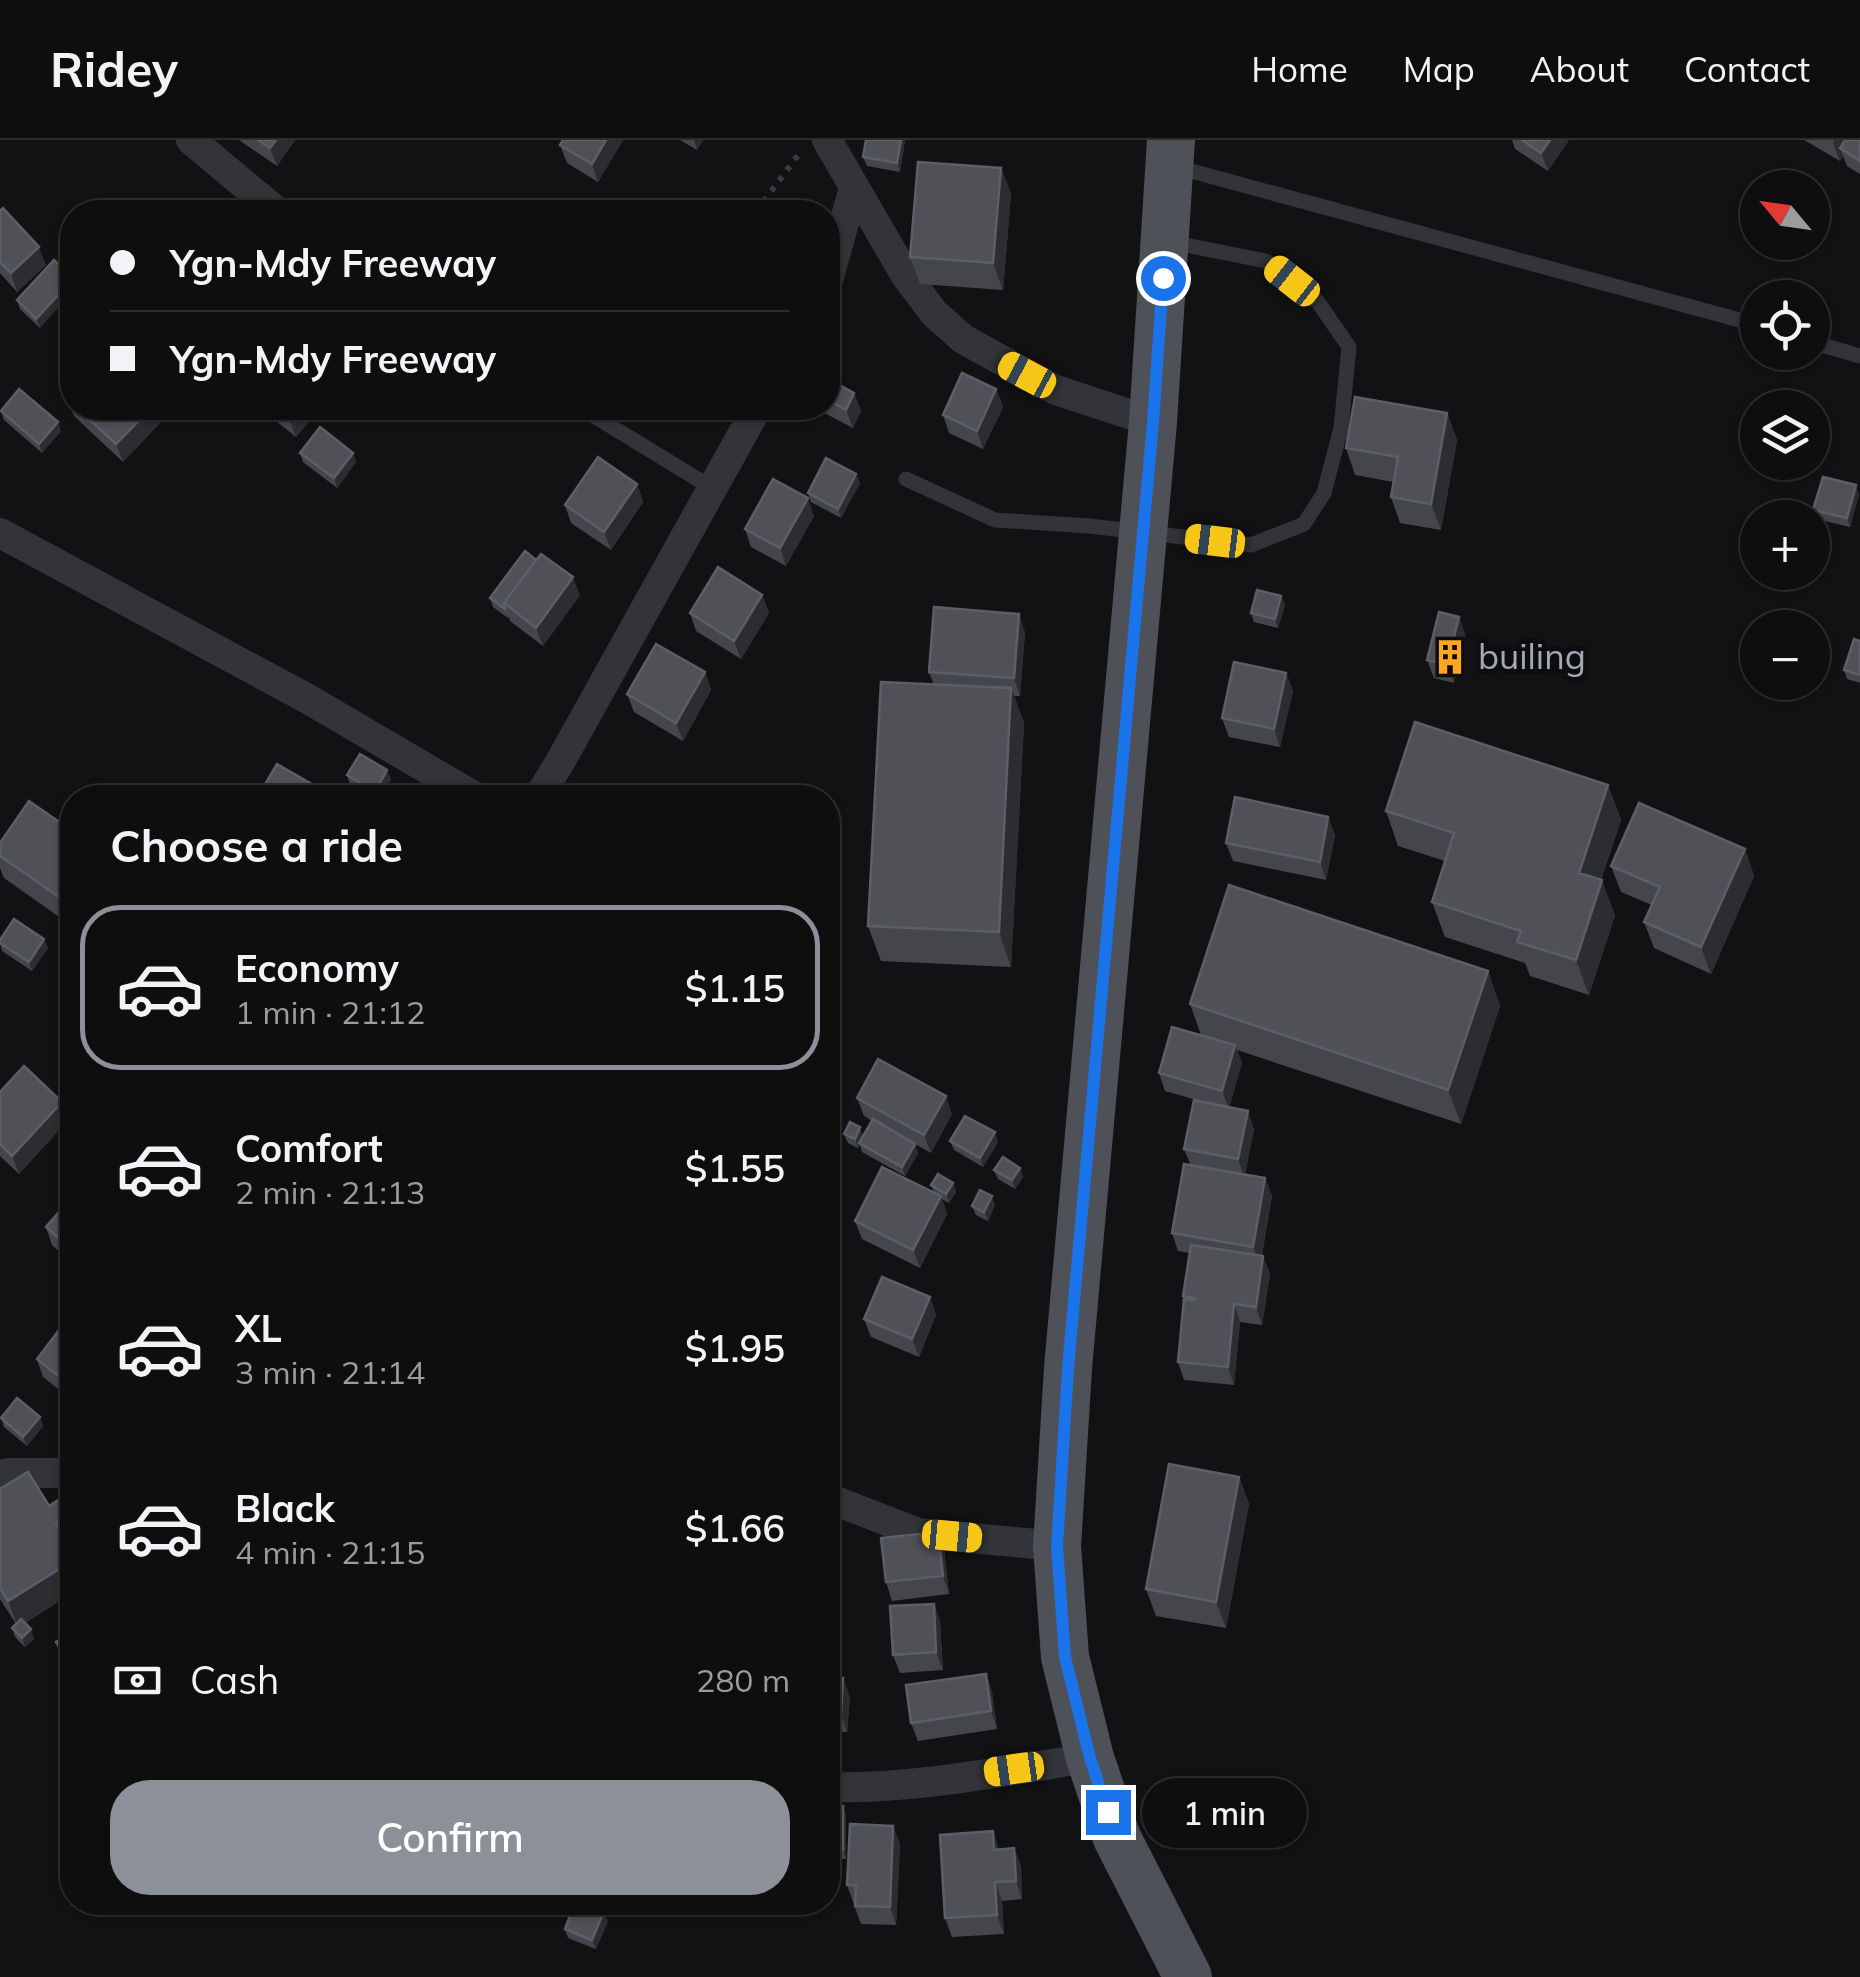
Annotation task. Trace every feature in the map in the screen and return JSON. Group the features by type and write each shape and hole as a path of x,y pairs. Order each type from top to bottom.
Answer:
{"main road":[{"path":"1170,152 1153,422 1068,1368 1057,1546 1065,1657 1090,1758 1116,1838 1188,1977"}],"street":[{"path":"191,140 263,200"},
{"path":"827,140 906,276 934,313 963,339 1056,390 1153,422"},
{"path":"840,238 854,188"},
{"path":"546,785 750,420"},
{"path":"0,533 455,785"},
{"path":"0,1475 60,1473"},
{"path":"840,1503 918,1533 1057,1546"},
{"path":"840,1787 939,1780 1090,1758"}],"lane":[{"path":"1170,152 1740,321"},
{"path":"906,479 995,520 1089,526 1250,545 1304,524 1324,493 1341,428 1349,346 1318,302 1266,261 1165,241"},
{"path":"1830,347 1860,356"},
{"path":"601,420 712,488"}],"path":[{"path":"765,200 799,154 804,140"}],"building":[{"path":"258,140 276,140 270,148"},
{"path":"563,140 606,140 592,164 560,145"},
{"path":"866,140 901,140 897,163 863,157"},
{"path":"1522,140 1550,140 1541,153"},
{"path":"1845,140 1860,140 1860,161 1840,148"},
{"path":"918,162 1001,168 993,263 910,257"},
{"path":"3,208 39,247 11,273 0,262"},
{"path":"54,260 60,266 60,293 36,319 17,300"},
{"path":"962,373 996,389 977,431 943,415"},
{"path":"840,385 854,393 846,410 840,407"},
{"path":"19,389 58,422 39,444 1,411"},
{"path":"1355,397 1447,413 1431,504 1391,497 1398,457 1346,448"},
{"path":"90,420 139,420 116,444"},
{"path":"320,427 353,453 334,478 300,453"},
{"path":"598,457 637,484 604,532 565,505"},
{"path":"826,458 856,474 838,509 808,493"},
{"path":"773,479 808,498 780,548 745,529"},
{"path":"1822,480 1856,485 1847,518 1830,514 1830,500 1816,500"},
{"path":"525,551 536,560 504,603 505,609 490,598"},
{"path":"541,554 573,577 536,628 504,603"},
{"path":"718,567 762,595 734,641 690,613"},
{"path":"1257,590 1281,596 1275,619 1251,613"},
{"path":"934,607 1019,614 1014,678 929,672"},
{"path":"1439,612 1459,617 1447,665 1427,660"},
{"path":"1854,639 1860,641 1860,675 1844,670"},
{"path":"656,644 705,672 676,723 627,694"},
{"path":"1234,662 1286,673 1274,729 1222,718"},
{"path":"881,682 1011,688 999,932 868,926"},
{"path":"1415,722 1608,785 1579,873 1602,880 1576,960 1517,942 1521,931 1432,902 1454,833 1386,811"},
{"path":"360,754 387,770 379,785 363,785 347,775"},
{"path":"277,764 313,785 265,785"},
{"path":"1235,797 1328,817 1320,862 1226,843"},
{"path":"29,801 60,823 60,898 0,856 0,843"},
{"path":"1639,803 1745,849 1701,947 1644,922 1660,887 1611,866"},
{"path":"1229,885 1488,971 1448,1090 1190,1004"},
{"path":"14,919 44,939 29,962 0,943"},
{"path":"1172,1027 1235,1045 1222,1091 1159,1073"},
{"path":"878,1059 946,1096 924,1135 857,1098"},
{"path":"24,1066 60,1100 12,1156 0,1144 0,1092"},
{"path":"1194,1100 1248,1111 1238,1159 1184,1149"},
{"path":"965,1116 995,1132 980,1158 950,1141"},
{"path":"873,1119 915,1144 902,1167 859,1143"},
{"path":"850,1122 860,1127 855,1139 844,1134"},
{"path":"1003,1157 1020,1168 1012,1180 994,1170"},
{"path":"1184,1164 1265,1178 1253,1247 1172,1233"},
{"path":"882,1167 941,1196 913,1250 855,1221"},
{"path":"938,1174 953,1183 946,1194 931,1185"},
{"path":"980,1190 992,1196 984,1212 972,1206"},
{"path":"60,1211 60,1240 46,1227"},
{"path":"1191,1245 1263,1256 1256,1307 1234,1304 1228,1367 1178,1362 1184,1299 1195,1300 1183,1296"},
{"path":"882,1277 930,1297 912,1339 864,1319"},
{"path":"60,1329 60,1377 37,1359"},
{"path":"17,1398 40,1417 23,1437 1,1418"},
{"path":"1169,1464 1239,1477 1216,1602 1146,1589"},
{"path":"28,1472 49,1506 60,1499 60,1522 56,1524 60,1531 60,1568 8,1601 0,1588 0,1489"},
{"path":"938,1532 943,1576 886,1582 881,1538"},
{"path":"934,1604 936,1652 893,1655 890,1606"},
{"path":"21,1619 31,1629 22,1638 12,1628"},
{"path":"986,1674 991,1711 911,1723 906,1685"},
{"path":"840,1678 843,1678 841,1714"},
{"path":"840,1806 843,1806 840,1850"},
{"path":"850,1824 893,1826 890,1907 855,1906 856,1885 847,1885"},
{"path":"993,1831 994,1850 1014,1848 1016,1881 995,1882 997,1915 945,1918 940,1835"},
{"path":"570,1915 602,1915 592,1940 565,1929"}],"place":[{"name":"builing","path":"1450,657"}],"route":[{"path":"1108,1812 1065,1657 1057,1546 1068,1368 1163,278"}]}
